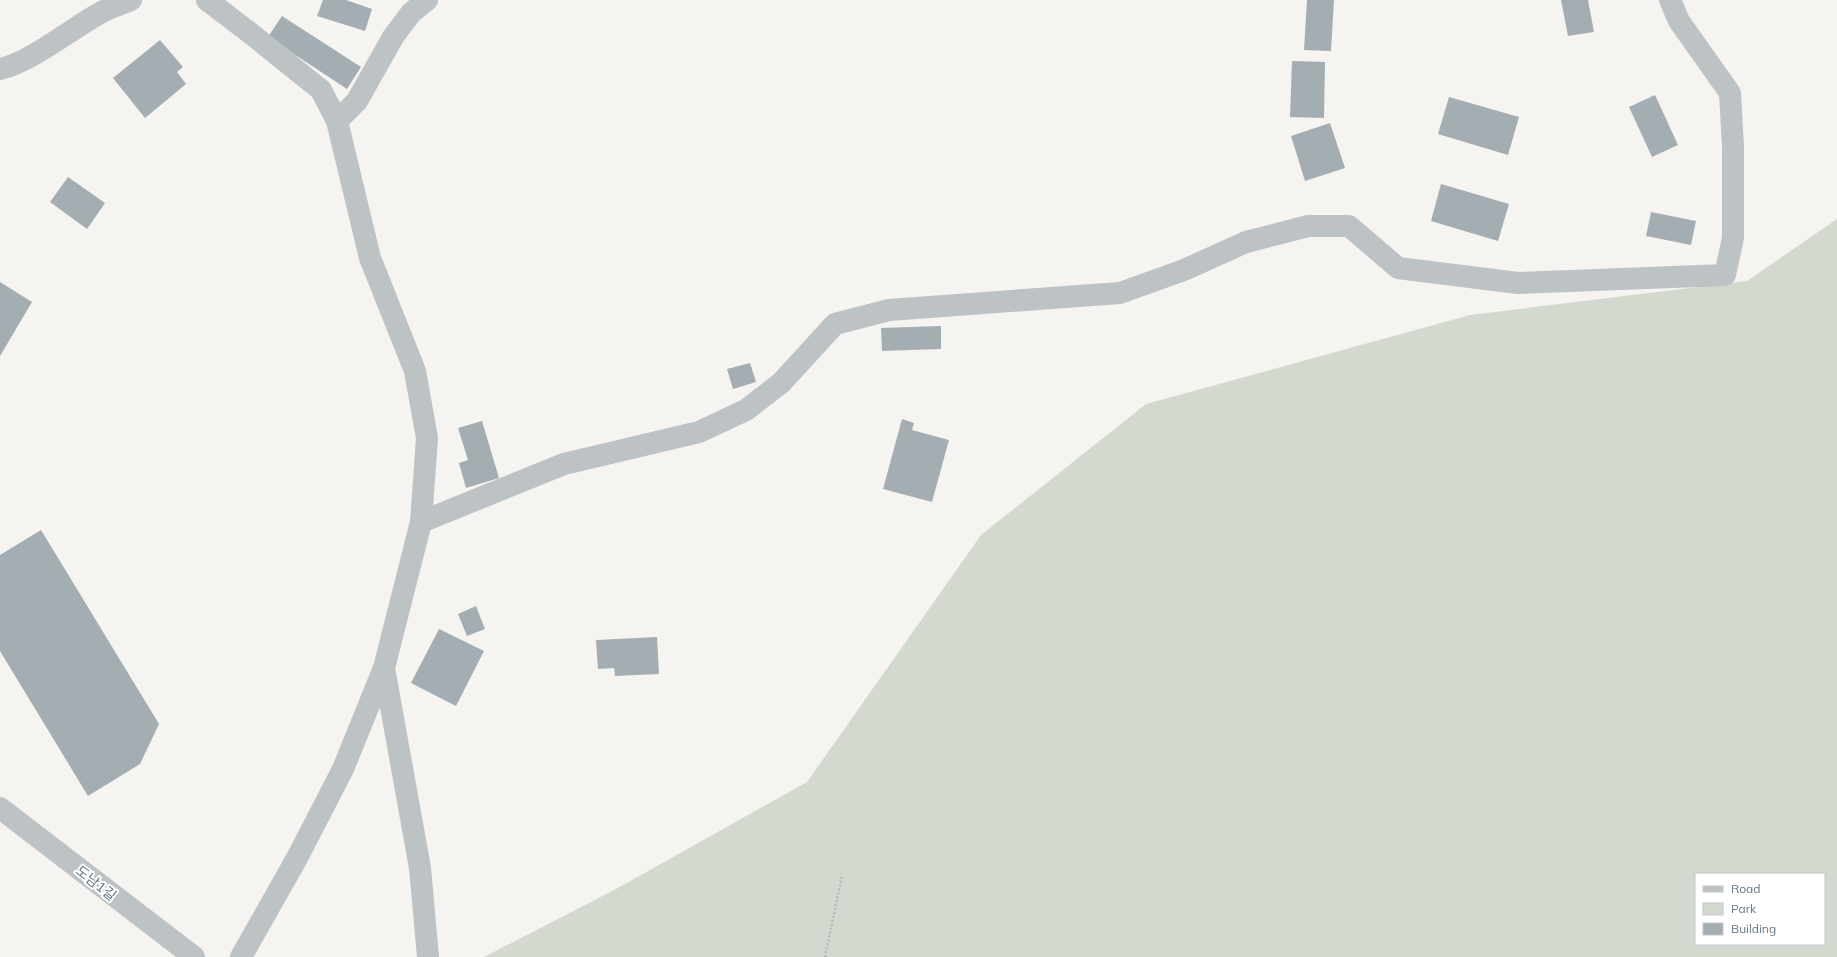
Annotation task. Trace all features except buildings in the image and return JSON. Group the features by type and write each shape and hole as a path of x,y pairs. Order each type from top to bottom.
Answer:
{"street":[{"path":"0,69 9,67 42,49 101,12 131,0"},
{"path":"207,0 320,90 337,121 370,258 415,371 427,438 421,522 384,668 343,769 297,858 241,957"},
{"path":"337,121 357,101 393,37 411,13 427,0"},
{"path":"421,522 564,464 699,432 746,410 781,384 835,324 889,310 1120,293 1184,270 1246,242 1308,226 1349,226 1398,268 1518,283 1724,275 1733,238 1733,147 1730,93 1679,21 1670,0"},
{"path":"384,668 420,868 428,957"},
{"name":"도남1길","path":"0,808 194,957"}],"path":[{"path":"826,957 842,876"}],"green space":[{"path":"1837,219 1837,957 484,957 616,889 807,782 981,535 1146,404 1470,315 1747,281"}]}
